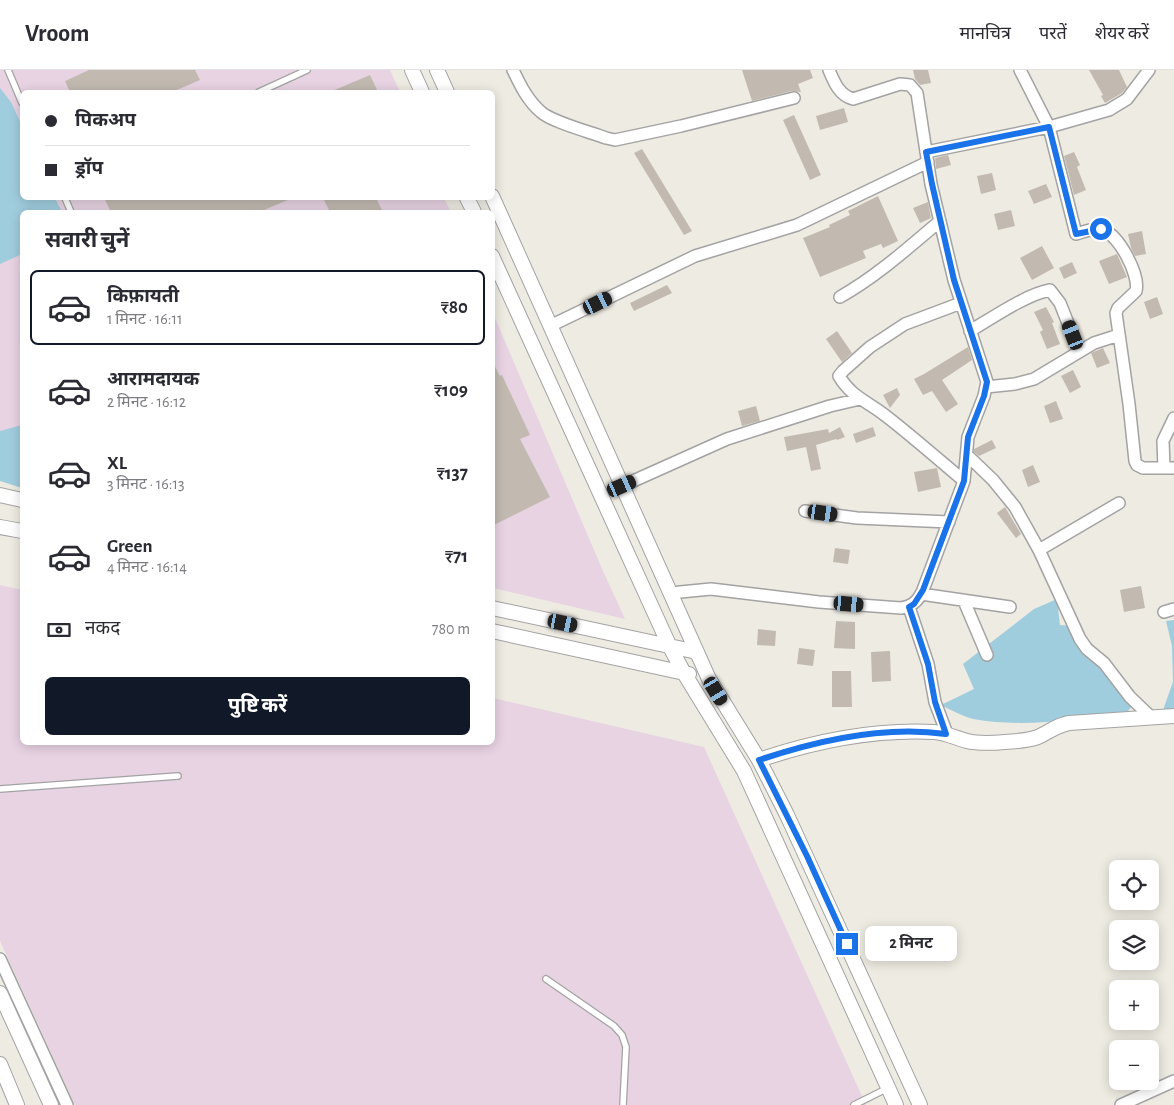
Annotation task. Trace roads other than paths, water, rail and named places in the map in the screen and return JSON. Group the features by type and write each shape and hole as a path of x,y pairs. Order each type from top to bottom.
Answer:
{"street":[{"path":"412,70 421,90"},
{"path":"437,70 446,90"},
{"path":"513,70 520,86 541,113 552,119 615,140 699,122 794,98"},
{"path":"670,593 711,589 819,602 909,607 914,604 921,594 964,481 970,431 986,387 985,375 954,280 927,157 917,93 910,85 900,84 853,99 846,97 841,92 829,70"},
{"path":"1020,70 1049,127 1076,234 1099,229 1104,230 1116,239 1135,272 1136,290 1118,308 1116,313 1135,461 1139,467 1169,468 1163,441 1174,418"},
{"path":"550,326 695,256 796,225 927,157 1109,110 1127,99 1149,70"},
{"path":"494,200 696,652 709,679 759,760 807,856 920,1105"},
{"path":"840,297 861,285 888,265 940,221"},
{"path":"495,263 670,647 744,771 896,1105"},
{"path":"970,331 1025,300 1050,290 1060,303 1079,351"},
{"path":"961,303 905,324 870,347 839,376 860,400 873,405 964,481"},
{"path":"986,387 1034,380 1079,351 1100,340 1119,335"},
{"path":"622,486 728,439 830,406 860,400"},
{"path":"967,455 1009,499 1039,550 1080,639 1087,649 1104,663 1130,697 1152,718"},
{"path":"0,495 20,500"},
{"path":"1039,550 1119,503"},
{"path":"805,511 857,518 948,522"},
{"path":"0,526 20,531"},
{"path":"921,594 1010,607"},
{"path":"964,600 987,655"},
{"path":"909,607 926,658 935,702 946,734"},
{"path":"495,609 696,652"},
{"path":"495,632 709,679"},
{"path":"759,760 783,752 851,736 908,732 946,734 968,742 1004,742 1035,738 1057,726 1069,723 1174,716"},
{"path":"0,959 67,1105"},
{"path":"0,993 51,1105"},
{"path":"0,1064 17,1105"},
{"path":"1121,1105 1174,1082"}],"lane":[{"path":"8,70 20,97"},
{"path":"263,90 307,70"},
{"path":"0,789 178,776"},
{"path":"546,979 614,1026 622,1035 626,1047 624,1105"},
{"path":"854,1105 888,1088"}],"water":[{"path":"0,88 11,102 20,122 20,200 56,200 61,210 20,210 20,255 0,264"},
{"path":"20,426 20,487 0,481 0,431"},
{"path":"1057,599 1060,625 1074,626 1132,706 1124,716 1029,723 992,722 961,715 941,705 974,689 963,664 1034,609"},
{"path":"1174,620 1174,710 1163,710 1173,682 1172,646 1166,621"}]}
